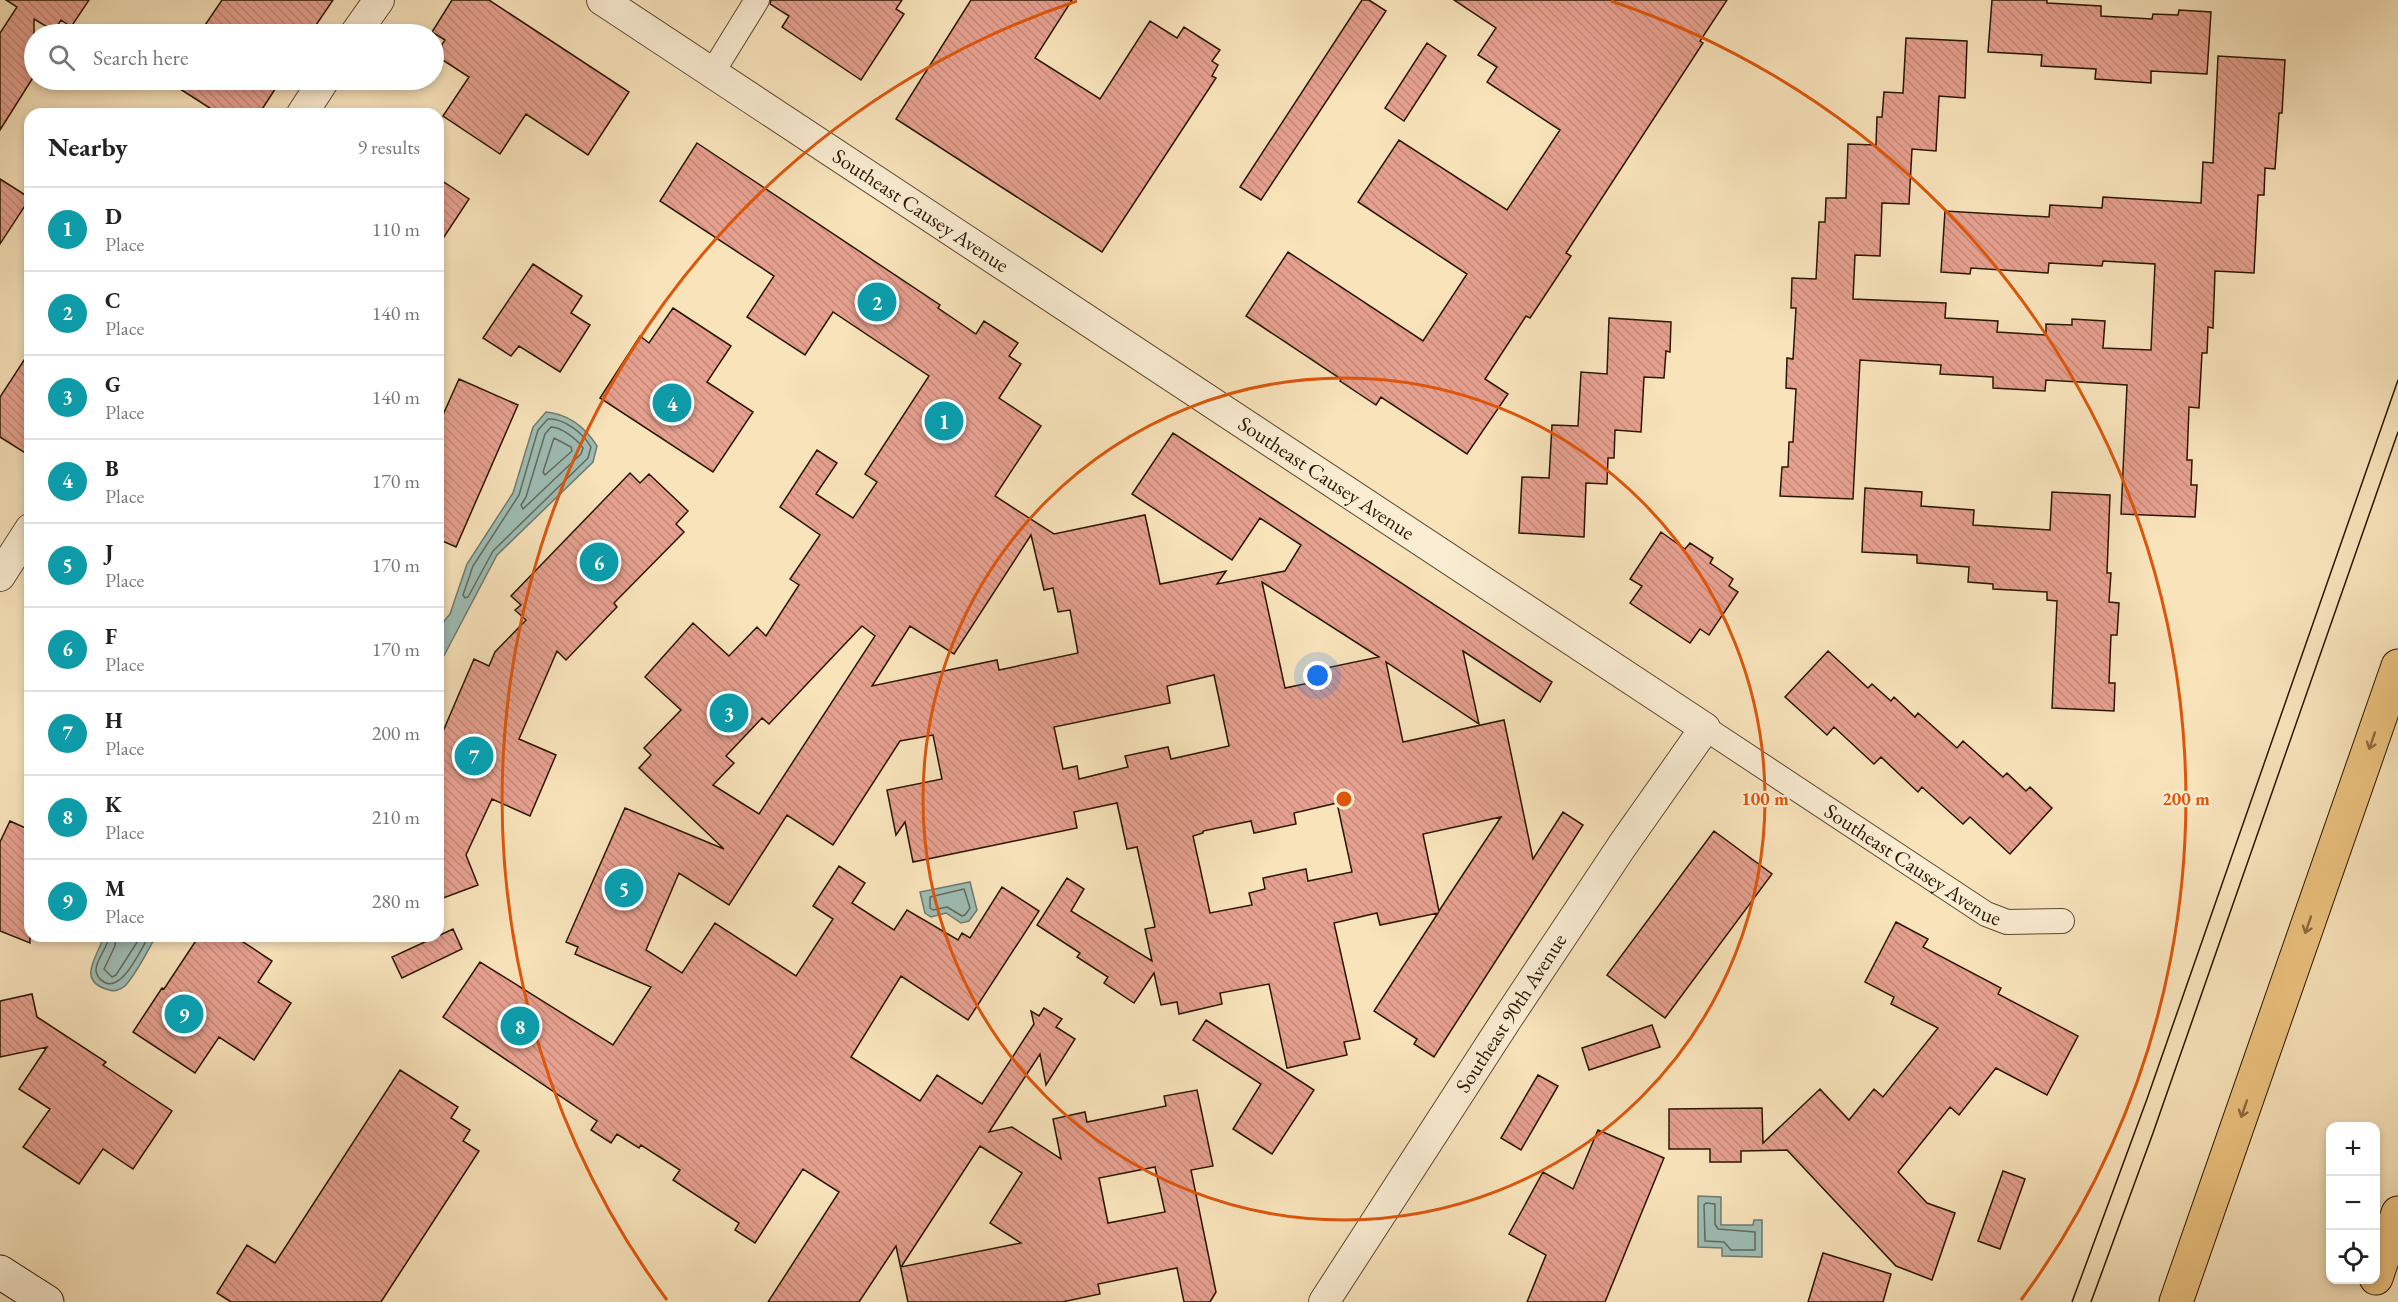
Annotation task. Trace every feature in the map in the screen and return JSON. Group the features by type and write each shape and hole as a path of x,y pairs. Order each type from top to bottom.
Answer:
{"highway":[{"path":"2176,1302 2398,666"},
{"path":"2380,1265 2398,1213"},
{"path":"2368,1302 2373,1284"}],"main road":[{"path":"0,1272 47,1302"}],"street":[{"path":"362,24 379,0"},
{"name":"Southeast Causey Avenue","path":"602,0 1986,914 2007,922 2062,921"},
{"path":"712,73 758,0"},
{"path":"306,108 318,90"},
{"path":"0,576 24,539"},
{"name":"Southeast 90th Avenue","path":"1324,1302 1552,951 1684,755 1705,728"}],"water":[{"path":"546,412 569,419 587,433 597,446 593,462 497,555 444,656 444,621 450,614 467,564 513,493 533,427"},
{"path":"970,882 977,910 969,921 961,923 946,913 931,917 925,913 920,892"},
{"path":"102,942 153,942 130,980 120,989 109,990 93,981 91,974"},
{"path":"1698,1196 1721,1197 1721,1225 1753,1225 1754,1220 1762,1220 1762,1257 1722,1256 1722,1248 1698,1247"}],"building":[{"path":"6,0 89,0 73,24 67,24 61,20 58,24 42,24 34,19 34,24 24,24 25,90 0,130 0,33 17,7"},
{"path":"222,0 333,0 317,24 206,24"},
{"path":"452,0 489,0 629,92 588,155 526,114 500,154 444,117 469,77 444,61 444,24 437,24"},
{"path":"771,0 902,0 896,9 904,14 861,80 782,27 789,16 770,4"},
{"path":"971,0 1072,0 1035,58 1100,99 1150,21 1177,38 1184,27 1220,50 1212,61 1218,65 1212,76 1216,78 1102,252 896,119"},
{"path":"1362,0 1369,0 1386,11 1261,200 1240,187"},
{"path":"1454,0 1727,0 1700,41 1703,43 1566,253 1571,256 1530,318 1526,316 1485,379 1508,394 1467,454 1381,397 1376,405 1246,316 1288,252 1423,341 1467,274 1358,202 1399,140 1507,210 1560,130 1487,82 1497,67 1478,55 1496,28"},
{"path":"1992,0 2047,0 2047,3 2101,6 2101,16 2152,19 2153,14 2178,15 2179,10 2211,12 2207,74 2151,71 2151,83 2095,79 2096,69 2041,66 2042,55 1988,52"},
{"path":"1906,38 1967,41 1965,98 1939,96 1936,151 1912,149 1909,204 1882,203 1880,256 1855,255 1853,299 1946,303 1945,318 1998,321 1997,332 2046,335 2046,324 2072,325 2072,319 2105,321 2103,348 2151,350 2155,264 2103,261 2102,266 2049,263 2048,273 1971,268 1970,274 1941,272 1945,211 2049,217 2050,205 2102,208 2103,197 2201,203 2203,162 2213,163 2218,56 2285,60 2282,113 2279,113 2275,169 2265,168 2264,195 2258,195 2254,273 2215,271 2213,328 2208,327 2207,353 2202,353 2199,408 2189,407 2187,460 2192,460 2191,485 2197,485 2195,517 2121,514 2127,385 2046,380 2045,391 1993,388 1993,377 1940,374 1941,365 1860,360 1853,499 1780,496 1782,467 1788,467 1789,442 1793,442 1796,389 1786,388 1787,358 1793,359 1796,308 1791,308 1792,278 1816,279 1819,222 1825,222 1826,198 1846,198 1848,144 1876,145 1877,117 1882,117 1884,92 1903,93"},
{"path":"1427,43 1446,56 1404,121 1385,108"},
{"path":"182,90 275,90 263,108 210,108"},
{"path":"697,143 940,305 938,308 976,334 984,321 1018,343 1009,356 1021,364 999,398 1041,426 995,496 1054,534 1145,515 1160,584 1226,571 1217,584 1285,571 1301,545 1260,518 1232,560 1132,494 1173,433 1552,682 1540,702 1463,651 1479,724 1386,662 1403,742 1504,720 1533,859 1563,812 1583,825 1434,1057 1414,1044 1417,1039 1374,1011 1438,913 1380,925 1377,913 1334,923 1360,1039 1344,1042 1347,1055 1287,1068 1269,984 1220,993 1222,1004 1179,1014 1177,1002 1161,1005 1154,973 1134,1003 1104,983 1108,977 1077,957 1080,953 1037,925 1067,878 1084,889 1071,911 1152,961 1145,929 1155,927 1137,847 1127,849 1117,803 1074,812 1077,828 913,862 905,822 896,835 887,790 942,779 933,735 900,741 833,845 787,815 729,905 679,873 646,950 682,973 715,923 796,976 833,919 813,906 839,866 865,883 852,903 894,930 907,910 958,940 962,933 970,938 1002,887 1039,911 968,1020 901,976 851,1057 920,1101 937,1075 982,1104 1034,1024 1031,1011 1039,1016 1044,1008 1062,1019 1056,1027 1075,1039 1046,1085 1040,1054 989,1132 1012,1127 1061,1159 1053,1119 1085,1112 1087,1122 1166,1106 1164,1096 1197,1090 1213,1166 1191,1170 1216,1292 1210,1302 1184,1302 1177,1268 1098,1284 1100,1294 1062,1302 908,1302 896,1246 859,1302 768,1302 839,1192 803,1169 755,1243 735,1230 739,1223 673,1180 680,1170 641,1145 639,1148 617,1134 611,1143 591,1130 597,1121 443,1017 480,962 613,1045 651,987 575,954 578,947 566,942 625,808 724,849 639,768 651,755 644,748 681,710 645,677 693,623 729,656 757,627 766,636 799,585 790,579 820,535 780,507 817,450 837,463 816,494 853,518 877,482 865,474 929,376 833,312 805,355 747,317 774,276 660,201","holes":["1031,535 1044,590 1053,588 1058,612 1070,610 1078,653 999,670 997,660 872,686 910,626 954,654","1262,582 1379,657 1326,668 1328,679 1285,688","862,626 875,636 759,814 713,785 734,763 726,756 762,718 769,724","1214,675 1229,746 1171,759 1168,747 1125,756 1128,767 1079,779 1077,766 1063,769 1054,727 1170,703 1167,686","1337,803 1352,872 1308,881 1306,869 1263,878 1265,889 1249,893 1252,905 1210,913 1193,836 1203,831 1251,821 1254,833 1296,824 1294,813","1501,817 1452,891 1439,911 1423,834","980,1146 1022,1173 990,1223 1021,1243 901,1267","1155,1167 1165,1212 1108,1223 1099,1178"]},
{"path":"0,179 24,194 24,207 0,244"},
{"path":"444,182 469,199 444,237"},
{"path":"533,264 582,296 571,313 590,325 560,372 519,346 511,356 483,338"},
{"path":"673,308 731,346 707,382 753,412 713,472 600,398 640,336 649,343"},
{"path":"1609,318 1671,322 1670,352 1666,351 1664,378 1644,377 1641,432 1615,430 1614,458 1608,458 1607,484 1586,483 1584,537 1519,533 1522,477 1549,478 1552,425 1578,426 1581,372 1607,374"},
{"path":"24,360 24,452 0,437 0,397"},
{"path":"459,379 518,405 456,547 444,542 444,413"},
{"path":"630,473 640,483 649,474 688,511 676,524 684,532 614,603 617,607 566,660 557,651 519,739 556,755 530,816 492,799 466,855 478,885 444,898 444,729 474,659 489,666 495,652 526,620 515,610 521,605 511,596"},
{"path":"1865,488 1922,492 1921,506 1974,510 1973,525 2050,530 2052,492 2110,495 2107,573 2111,573 2109,602 2119,603 2117,635 2111,635 2109,683 2115,683 2114,711 2052,708 2057,601 2047,600 2047,592 1993,589 1993,584 1968,582 1969,567 1917,563 1917,555 1862,552"},
{"path":"1661,532 1685,549 1690,543 1713,558 1710,563 1733,579 1729,586 1738,592 1709,635 1700,629 1690,643 1630,603 1642,586 1630,579"},
{"path":"1828,651 1868,688 1872,684 1891,701 1894,697 1915,717 1918,713 1957,748 1963,741 2003,777 2007,773 2026,791 2030,787 2052,808 2010,854 1970,817 1963,824 1922,787 1918,792 1881,757 1874,764 1834,727 1827,735 1785,697"},
{"path":"10,821 24,827 24,941 0,931 0,842"},
{"path":"1714,831 1772,874 1665,1018 1607,975"},
{"path":"1896,922 1928,939 1923,947 2001,988 1998,994 2078,1036 2047,1095 1996,1068 1959,1115 1950,1107 1898,1172 1927,1203 1955,1213 1932,1280 1896,1266 1787,1150 1741,1151 1741,1162 1710,1162 1710,1149 1669,1149 1669,1109 1762,1108 1763,1143 1820,1089 1849,1120 1874,1089 1883,1097 1938,1028 1891,1004 1894,997 1865,982"},
{"path":"453,929 462,949 402,978 392,957 425,942 444,942 444,933"},
{"path":"195,942 243,942 272,961 258,982 291,1003 254,1060 219,1037 195,1073 133,1032 162,988 164,989"},
{"path":"32,994 37,1017 106,1062 103,1065 172,1111 133,1169 103,1149 79,1184 23,1147 50,1109 19,1089 47,1047 0,1057 0,1001"},
{"path":"1206,1020 1314,1090 1272,1154 1233,1129 1261,1084 1193,1040"},
{"path":"1652,1025 1660,1047 1589,1070 1582,1048"},
{"path":"400,1070 458,1107 451,1118 470,1130 463,1141 479,1151 381,1302 231,1302 217,1293 247,1245 275,1263"},
{"path":"1538,1075 1558,1086 1521,1150 1501,1138"},
{"path":"1598,1130 1664,1158 1605,1302 1527,1302 1546,1255 1509,1234 1543,1172 1573,1189"},
{"path":"2003,1171 2025,1179 2000,1249 1978,1241"},
{"path":"1823,1253 1891,1274 1883,1302 1808,1302"}],"tram line":[{"path":"2072,1302 2147,1099 2398,380"},
{"path":"2091,1302 2153,1133 2398,432"}],"place":[{"name":"C","path":"877,302"},
{"name":"B","path":"672,403"},
{"name":"D","path":"944,421"},
{"name":"F","path":"599,562"},
{"name":"G","path":"729,713"},
{"name":"H","path":"474,756"},
{"name":"J","path":"624,888"},
{"name":"M","path":"184,1014"},
{"name":"K","path":"520,1026"}]}
